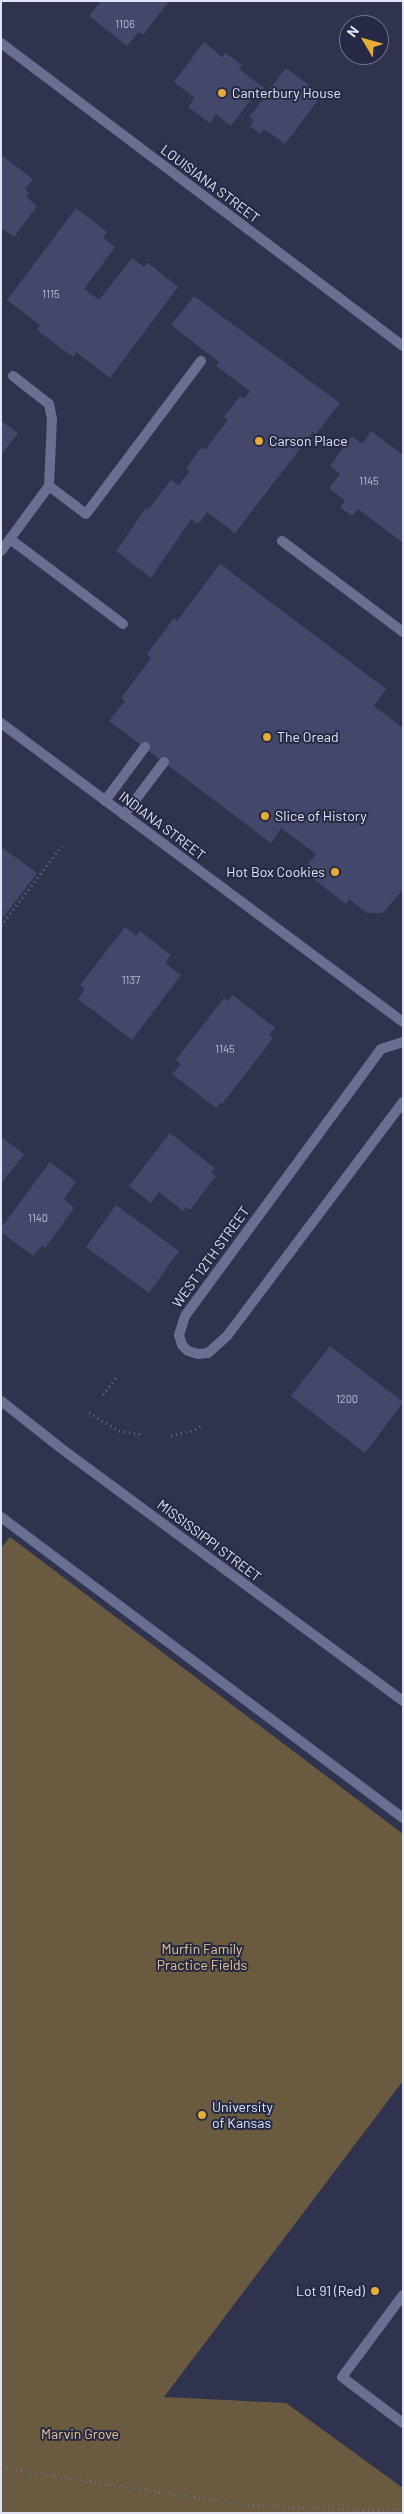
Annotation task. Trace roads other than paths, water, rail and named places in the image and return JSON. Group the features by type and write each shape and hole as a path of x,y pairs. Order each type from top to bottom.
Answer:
{"street":[{"name":"LOUISIANA STREET","path":"1,43 403,346"},
{"path":"50,486 86,514 201,361"},
{"path":"1,551 50,486 52,419 49,404 13,376"},
{"path":"10,539 123,624"},
{"path":"282,541 403,632"},
{"name":"INDIANA STREET","path":"1,723 403,1022"},
{"path":"105,801 145,747"},
{"path":"124,815 164,762"},
{"name":"WEST 12TH STREET","path":"403,1042 382,1048 184,1316 179,1335 182,1345 188,1351 198,1354 208,1353 228,1336 403,1102"},
{"name":"MISSISSIPPI STREET","path":"1,1401 62,1449 403,1701"},
{"path":"1,1517 403,1818"},
{"path":"403,2295 342,2376 403,2423"}],"place":[{"name":"Canterbury House","path":"222,93"},
{"name":"Carson Place","path":"259,441"},
{"name":"The Oread","path":"267,737"},
{"name":"Slice of History","path":"265,816"},
{"name":"Hot Box Cookies","path":"335,872"},
{"name":"University of Kansas","path":"202,2115"},
{"name":"Lot 91 (Red)","path":"375,2291"}],"park label":[{"name":"Murfin Family Practice Fields","path":"202,1958"},
{"name":"Marvin Grove","path":"80,2434"}]}
